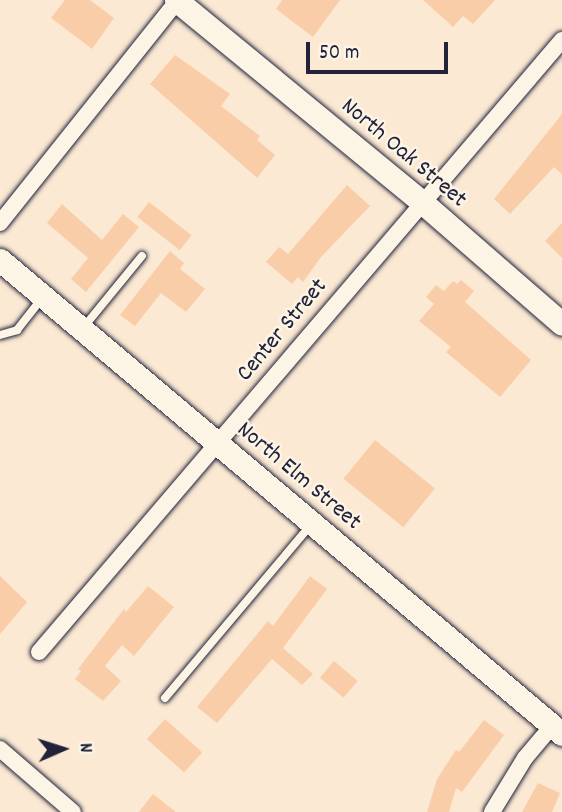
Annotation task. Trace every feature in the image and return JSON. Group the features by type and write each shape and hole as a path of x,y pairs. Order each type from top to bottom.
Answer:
{"main road":[{"name":"North Oak Street","path":"177,0 423,203 562,324"},
{"name":"North Elm Street","path":"0,260 557,730"}],"street":[{"path":"0,223 177,0"},
{"name":"Center Street","path":"39,652 562,40"},
{"path":"492,812 525,758 557,730"},
{"path":"0,749 68,810"}],"lane":[{"path":"81,331 142,256"},
{"path":"0,335 17,330 43,297"},
{"path":"165,698 312,524"}],"building":[{"path":"65,0 90,0 114,18 92,49 51,18"},
{"path":"282,0 340,0 313,37 276,9"},
{"path":"423,0 495,0 473,24 463,16 453,27"},
{"path":"175,55 230,94 221,106 260,136 257,140 275,155 257,178 150,84"},
{"path":"562,114 562,174 554,167 510,214 494,199"},
{"path":"347,185 370,206 321,257 303,282 298,277 292,284 266,262 279,247 288,254"},
{"path":"149,202 192,235 180,250 137,217"},
{"path":"62,204 102,240 123,214 139,227 86,292 71,279 88,258 47,223"},
{"path":"562,223 562,258 545,241"},
{"path":"170,251 184,263 180,269 205,289 186,312 161,293 135,326 120,315"},
{"path":"461,280 474,291 465,302 531,360 500,397 446,352 451,347 419,321 434,304 426,297 436,285 444,291 453,281 457,284"},
{"path":"375,440 435,488 403,527 344,479"},
{"path":"0,576 27,602 0,634"},
{"path":"310,576 327,589 283,648 313,674 302,685 272,659 217,723 197,707 268,621 273,626"},
{"path":"148,586 174,607 134,656 122,645 105,666 121,681 103,701 75,679 81,671 78,669 124,609 126,612"},
{"path":"334,661 358,681 344,698 320,678"},
{"path":"165,719 202,752 184,773 147,739"},
{"path":"484,720 504,735 462,792 456,788 449,812 427,812 437,779 456,750 459,752"},
{"path":"538,783 560,793 552,812 522,812"},
{"path":"153,794 176,812 139,812"}]}
